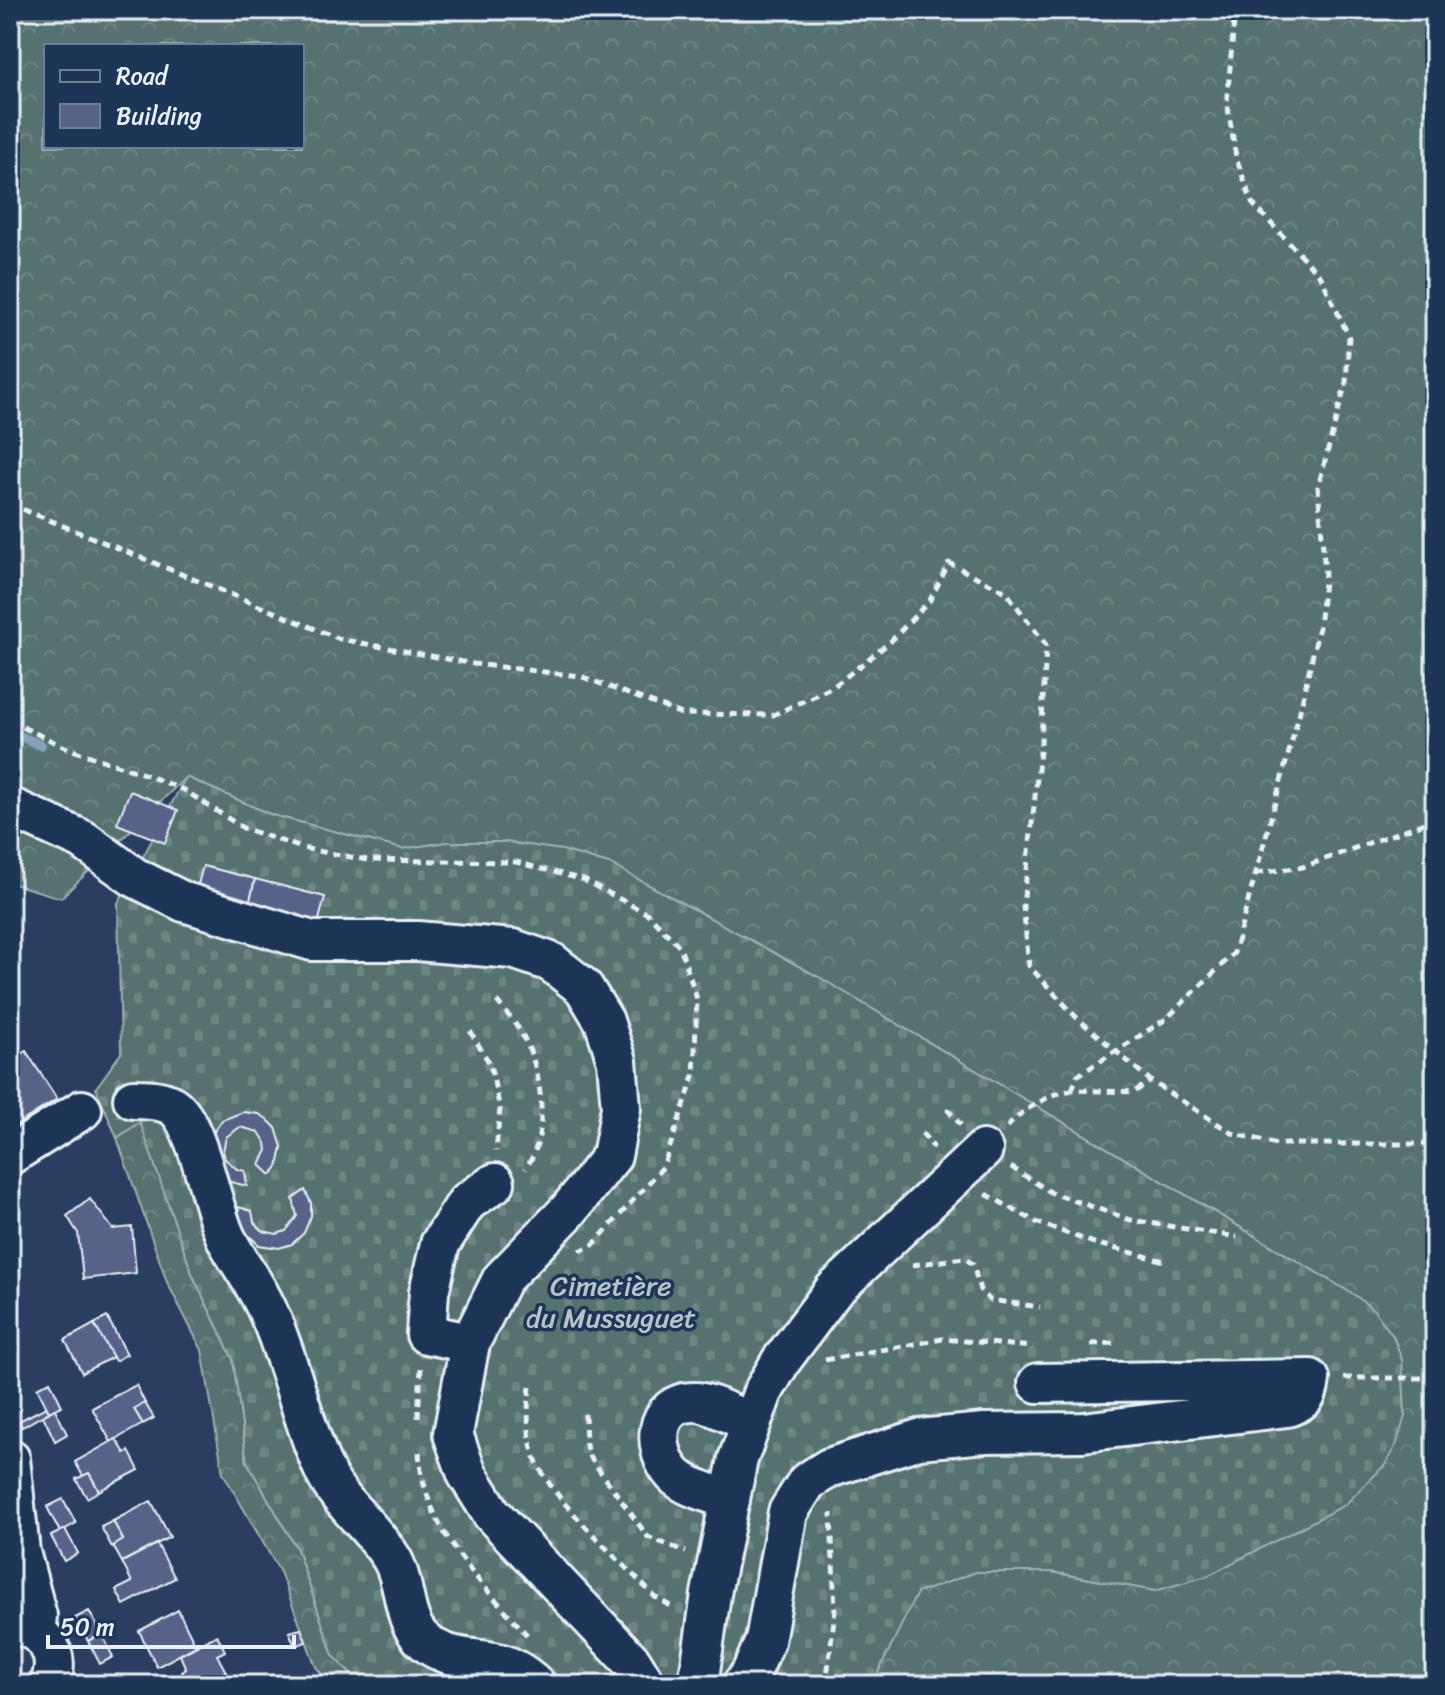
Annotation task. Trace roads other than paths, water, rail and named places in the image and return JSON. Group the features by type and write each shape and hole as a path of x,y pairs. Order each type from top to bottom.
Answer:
{"street":[{"path":"10,807 83,840 134,877 184,902 312,941 417,941 513,949 551,962 584,988 604,1021 617,1061 621,1108 612,1156 568,1211 502,1279 470,1343 453,1434 467,1474 492,1514 632,1662 646,1685"},
{"path":"133,1099 171,1104 193,1133 217,1218 269,1314 324,1470 395,1563 410,1617 420,1637 456,1658 497,1663 522,1673 536,1685"},
{"path":"10,1155 82,1110"},
{"path":"698,1685 738,1459 763,1392 781,1361 834,1290 970,1162"},
{"path":"470,1343 426,1334 429,1292 440,1244 467,1202 495,1183"},
{"path":"742,1685 765,1641 788,1512 807,1482 829,1468 919,1439 985,1433 1083,1432 1287,1407 1303,1402 1308,1395 1310,1379 1040,1364"},
{"path":"730,1500 688,1485 674,1475 664,1460 657,1435 663,1415 678,1404 697,1401 751,1423"},
{"path":"10,1459 20,1552 44,1657"}],"waterway":[{"path":"10,732 41,745"}],"park label":[{"name":"Cimetière du Mussuguet","path":"611,1301"}]}
